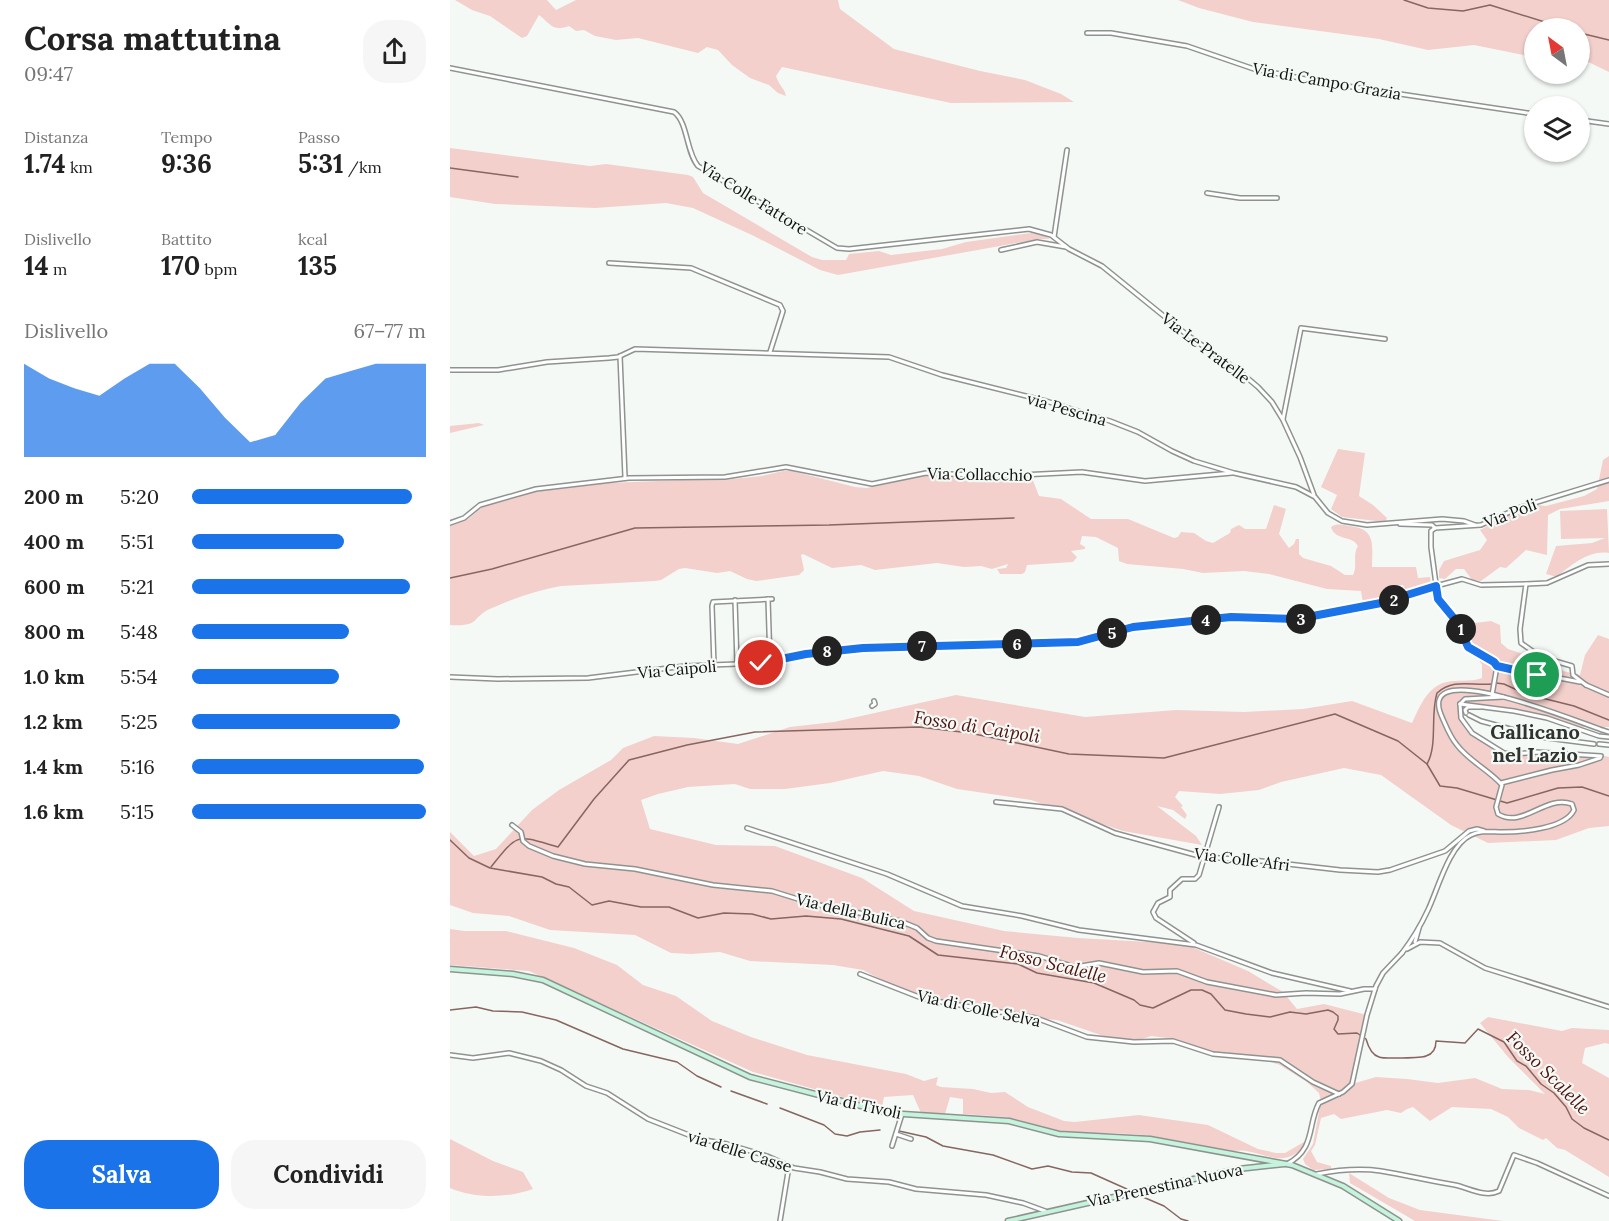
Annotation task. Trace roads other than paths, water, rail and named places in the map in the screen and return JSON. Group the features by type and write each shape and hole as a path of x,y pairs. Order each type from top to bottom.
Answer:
{"main road":[{"name":"Via di Tivoli","path":"450,969 540,979 750,1077 878,1111 1009,1120 1059,1134 1150,1139 1287,1164 1354,1192 1399,1221"},
{"name":"Via Prenestina Nuova","path":"1008,1221 1235,1170 1287,1164"}],"street":[{"name":"Via di Campo Grazia","path":"1087,33 1112,33 1182,45 1254,69 1326,83 1524,113"},
{"name":"Via Colle Fattore","path":"450,68 674,112 680,118 690,151 698,166 839,248 948,239 1030,229 1054,237"},
{"path":"1590,121 1609,124"},
{"path":"1054,237 1067,150"},
{"path":"1207,193 1235,198 1277,198"},
{"name":"Via Le Pratelle","path":"1054,237 1068,248 1102,266 1186,334 1239,371 1266,395 1283,420 1315,497"},
{"path":"1001,250 1037,242 1068,248"},
{"path":"609,263 692,268 780,305 783,311 770,352"},
{"path":"1283,420 1301,328 1385,339"},
{"name":"via Pescina","path":"450,370 498,370 548,362 607,359 639,348 881,356 1116,423 1176,453 1234,473"},
{"path":"620,356 625,478"},
{"name":"Via Collacchio","path":"450,523 464,518 480,505 525,491 625,478 723,477 786,467 870,484 926,473 1002,476 1080,472 1143,481 1187,479 1234,473"},
{"path":"1234,473 1292,486 1315,497 1328,513 1342,521 1367,525 1442,519 1464,521 1477,526"},
{"name":"Via Poli","path":"1395,523 1416,526 1432,525 1435,528 1477,526 1521,507 1609,480"},
{"path":"1435,528 1430,538 1438,599 1457,622 1468,647 1494,662 1497,668 1491,695"},
{"name":"Via Caipoli","path":"450,677 588,678 680,667 770,662 806,654 863,648 1078,642 1133,627 1231,617 1297,619 1381,603 1462,579 1481,585 1550,582 1588,565 1609,564"},
{"path":"1526,584 1520,629 1521,643 1541,657 1571,666 1573,675 1586,685"},
{"path":"714,665 713,602 735,600 770,599 770,662"},
{"path":"735,600 737,664"},
{"path":"1497,668 1575,680 1609,695"},
{"path":"1402,953 1422,921 1456,849 1466,837 1484,831 1515,831 1552,825 1568,818 1573,814 1575,808 1570,803 1558,803 1522,817 1510,819 1499,815 1496,807 1503,788 1501,783 1457,746 1444,722 1438,704 1440,696 1452,689 1503,697 1568,716 1609,732"},
{"path":"1460,704 1466,699 1503,697"},
{"path":"872,706 875,704 874,701"},
{"path":"1460,704 1461,718 1472,733 1503,753 1599,754 1600,758 1582,764 1501,783"},
{"path":"1460,704 1481,705 1545,718 1599,736 1609,737"},
{"path":"1481,705 1467,707 1467,714 1540,737 1609,745"},
{"name":"Via Colle Afri","path":"996,802 1062,809 1114,833 1203,857 1253,860 1331,870 1382,872 1419,862 1446,851 1462,835 1471,830 1484,831"},
{"path":"1196,945 1156,918 1153,912 1157,904 1170,897 1170,890 1179,881 1198,876 1219,807"},
{"name":"Via della Bulica","path":"512,825 520,832 523,841 529,846 573,862 639,870 713,885 769,891 810,903 900,921 917,928 932,940 946,944 1036,956 1075,967 1099,963 1146,972 1177,972 1210,982 1276,995 1336,994 1364,988 1375,989"},
{"path":"747,828 891,876 960,905 1079,930 1196,945 1272,973 1351,992"},
{"path":"1287,1164 1295,1159 1308,1144 1319,1103 1339,1094 1352,1084 1375,989 1383,973 1414,943 1422,921"},
{"path":"1418,933 1425,941"},
{"path":"1411,939 1414,943"},
{"path":"1414,943 1425,941 1445,945 1485,968 1609,1007"},
{"name":"Via di Colle Selva","path":"860,974 924,999 1036,1018 1087,1036 1137,1042 1173,1041 1213,1054 1280,1060 1314,1082 1339,1094"},
{"name":"via delle Casse","path":"450,1055 472,1058 507,1053 541,1061 587,1087 607,1093 648,1119 702,1140 727,1144 789,1166 846,1179 889,1182 916,1189 990,1196 1023,1203 1045,1211"},
{"path":"892,1146 902,1114"},
{"path":"896,1134 911,1139"},
{"path":"1315,1174 1338,1170 1366,1170 1456,1186 1477,1192 1496,1193 1499,1191 1514,1155 1537,1162 1609,1196"},
{"path":"780,1221 789,1166"}],"waterway":[{"path":"1404,0 1428,8 1463,11 1490,5 1532,18"},
{"path":"1590,35 1609,40"},
{"path":"450,168 518,177"},
{"path":"450,578 492,569 635,528 829,525 1014,518"},
{"name":"Fosso di Caipoli","path":"1496,683 1504,684 1526,694 1574,706 1609,720"},
{"name":"Fosso di Caipoli","path":"491,867 507,847 519,839 534,840 558,847 594,799 629,760 687,745 755,732 919,727 970,733 1069,754 1164,758 1335,714 1398,741 1427,764 1432,748 1437,693 1443,688 1456,684 1492,684"},
{"name":"Fosso di Caipoli","path":"1427,764 1440,786 1457,788 1507,803 1558,788 1582,787 1609,796"},
{"name":"Fosso Scalelle","path":"450,840 469,858 490,868 542,877 569,887 592,905 609,901 641,907 669,907 698,918 724,913 752,914 771,919 806,916 841,919 909,936 938,955 1018,964 1037,973 1094,983 1134,1000 1140,1005 1153,1008 1191,990 1202,990 1211,994 1225,1010 1246,1014 1270,1017 1290,1012 1306,1014 1328,1010 1338,1016 1334,1029 1338,1034 1357,1033 1366,1039 1374,1054 1382,1058 1426,1056 1434,1050 1436,1041 1465,1043 1478,1029 1504,1042 1517,1061 1526,1066 1541,1084 1554,1093 1566,1107 1572,1119 1584,1128 1609,1140"},
{"path":"450,1010 476,1007 493,1011 522,1012 556,1020 623,1049 677,1062 697,1076 721,1087"},
{"path":"731,1091 767,1104"},
{"path":"780,1108 824,1125 835,1134 847,1136 880,1130"},
{"path":"899,1131 926,1137 943,1146 993,1155 1032,1169 1048,1166 1072,1172 1091,1173 1129,1190"},
{"path":"1136,1194 1164,1206 1181,1219 1188,1221"}],"district":[{"name":"Gallicano nel Lazio","path":"1535,744"}]}
